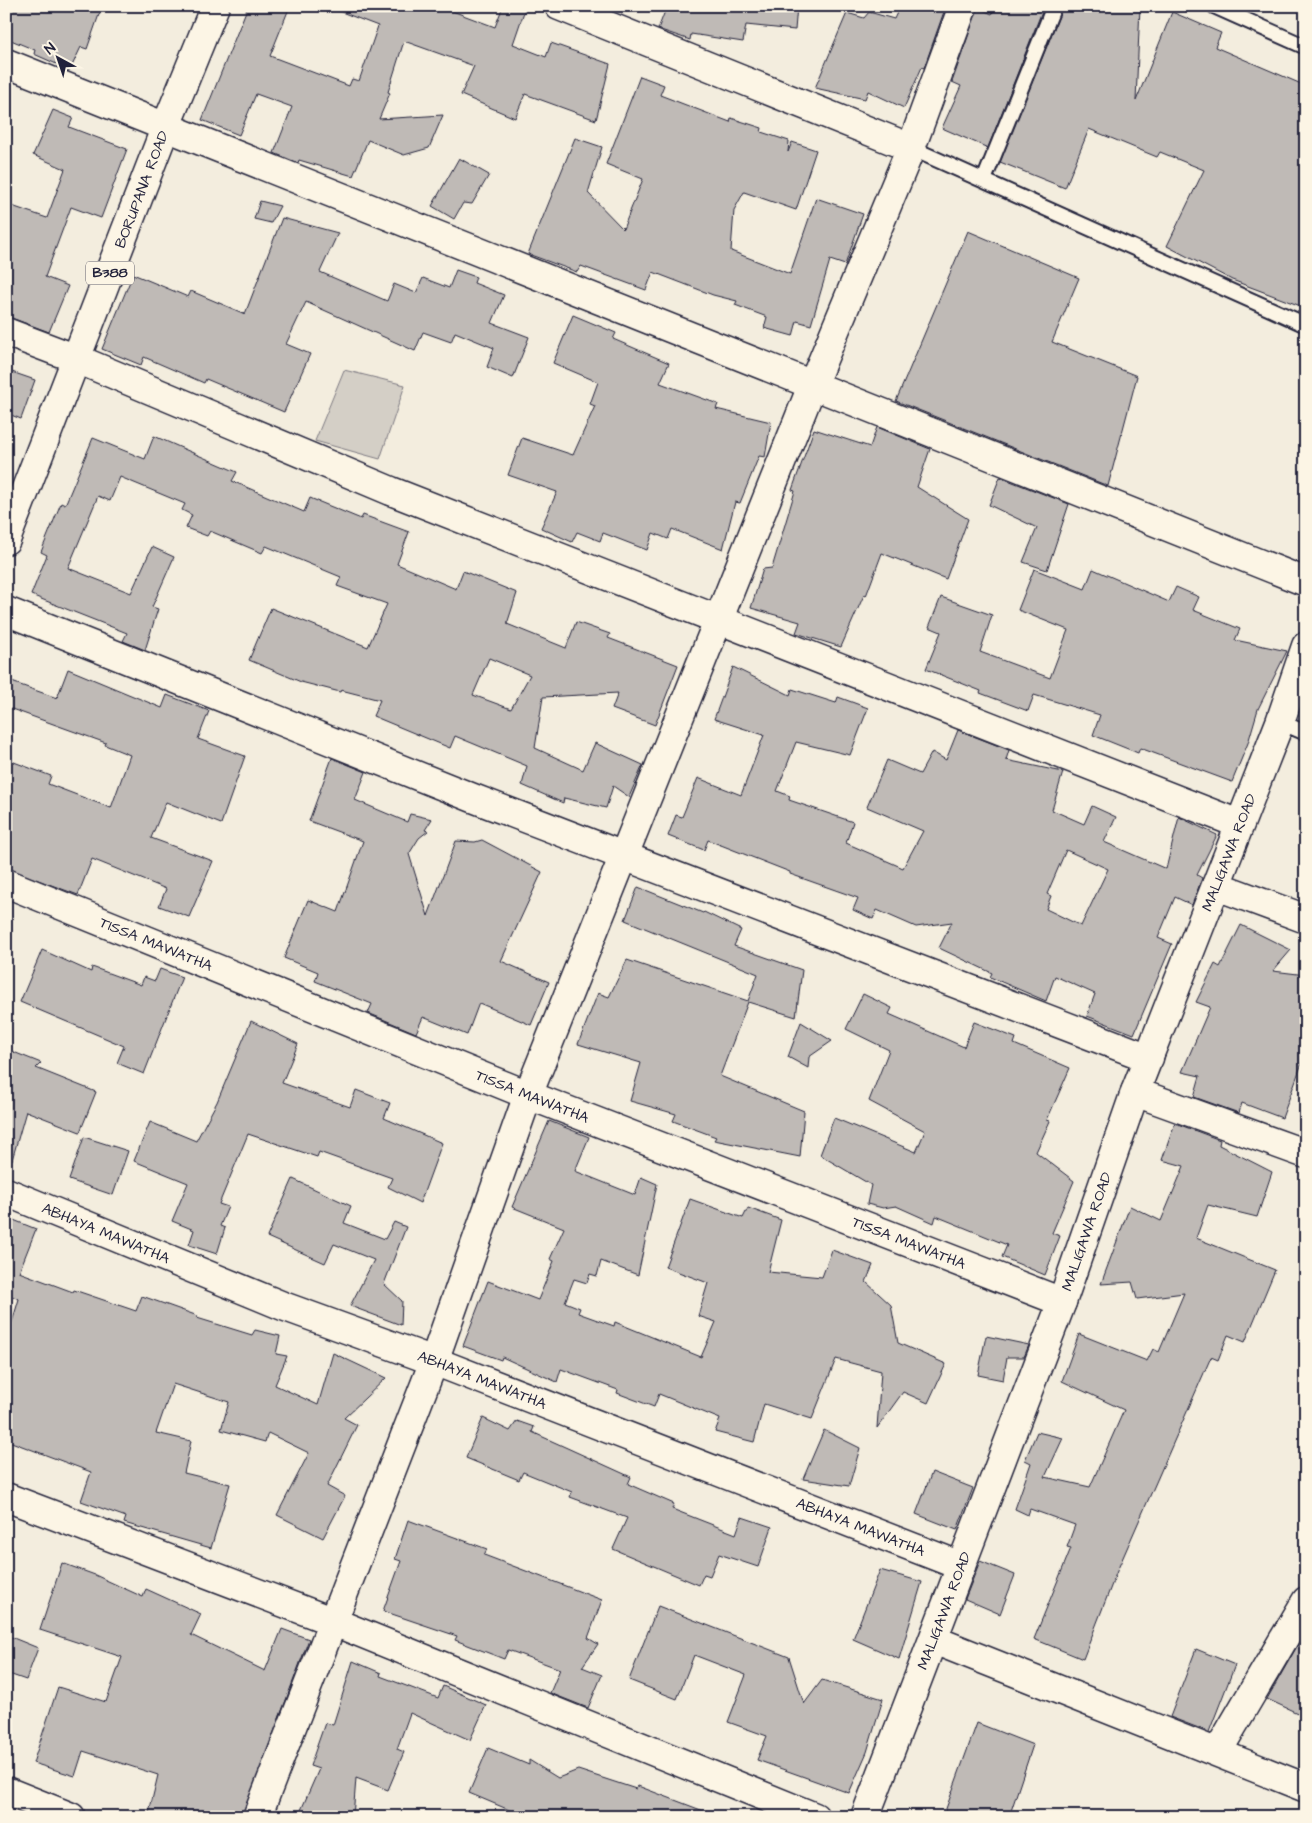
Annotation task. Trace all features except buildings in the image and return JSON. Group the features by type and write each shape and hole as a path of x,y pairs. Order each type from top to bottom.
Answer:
{"street":[{"name":"BORUPANA ROAD","path":"6,540 166,126 215,6"},
{"path":"559,6 910,148"},
{"path":"257,1817 434,1361 528,1095 812,386 910,148 963,6"},
{"path":"6,63 1306,582"},
{"path":"6,332 77,359 391,491 1239,824"},
{"path":"6,611 623,856 1149,1058"},
{"name":"MALIGAWA ROAD","path":"864,1817 934,1640 1062,1302 1135,1092 1280,722 1306,646"},
{"name":"TISSA MAWATHA","path":"6,883 528,1095 1062,1302"},
{"path":"1216,886 1306,920"},
{"path":"1135,1092 1306,1154"},
{"name":"ABHAYA MAWATHA","path":"6,1192 283,1306 434,1361 961,1566"},
{"path":"6,1497 334,1622 815,1817"},
{"path":"1218,1751 1306,1601"},
{"path":"934,1640 1218,1751 1306,1788"},
{"path":"6,1791 71,1817"}],"lane":[{"path":"984,180 1054,6"},
{"path":"1214,6 1306,47"},
{"path":"910,148 1306,325"},
{"path":"1280,722 1306,733"}],"shaded area":[{"path":"344,370 405,385 380,459 315,441"}]}
